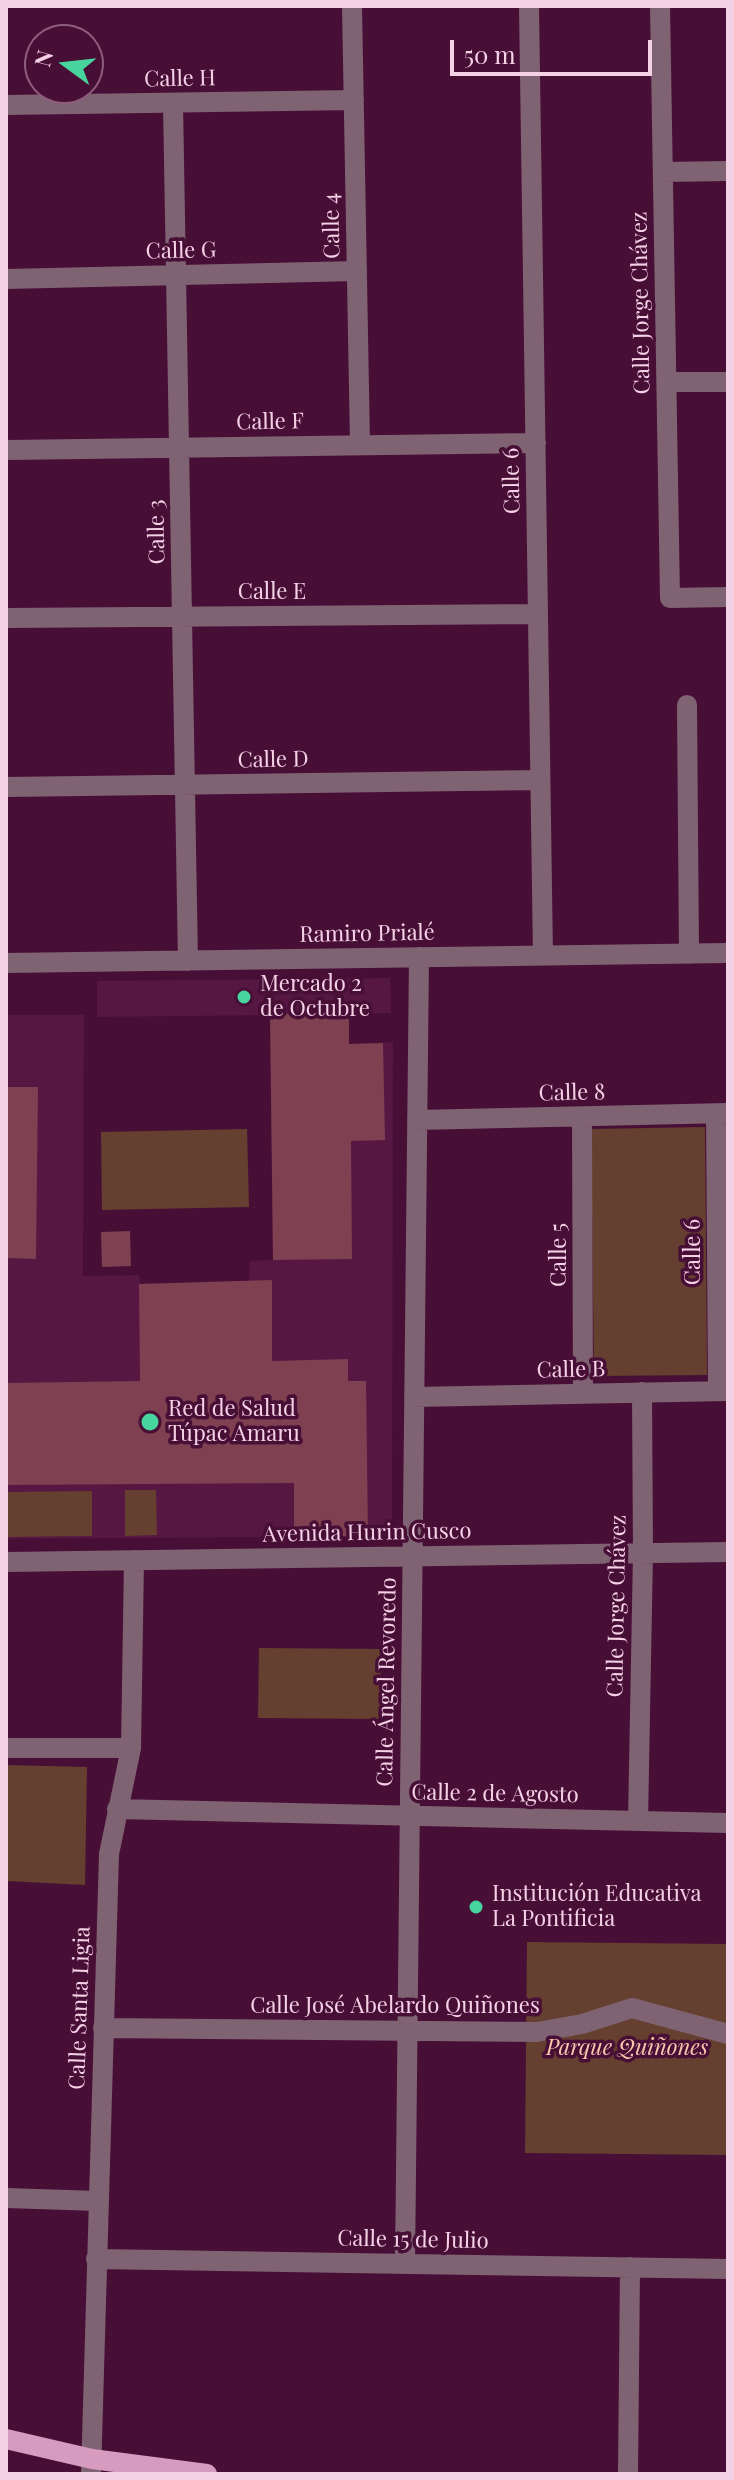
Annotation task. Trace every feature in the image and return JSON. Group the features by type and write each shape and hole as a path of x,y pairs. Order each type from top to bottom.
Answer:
{"main road":[{"path":"6,2439 92,2467 207,2474"}],"street":[{"name":"Calle 4","path":"352,6 360,444"},
{"name":"Calle 6","path":"529,6 543,956"},
{"name":"Calle Jorge Chávez","path":"660,6 670,598 728,597"},
{"name":"Calle H","path":"6,105 354,100"},
{"name":"Calle 3","path":"173,103 188,961"},
{"path":"663,172 728,171"},
{"name":"Calle G","path":"6,279 357,271"},
{"path":"667,382 728,382"},
{"name":"Calle F","path":"6,450 536,443"},
{"name":"Calle E","path":"6,618 538,614"},
{"path":"687,705 689,954"},
{"name":"Calle D","path":"6,787 540,780"},
{"name":"Ramiro Prialé","path":"6,963 728,953"},
{"name":"Calle Ángel Revoredo","path":"405,2263 419,957"},
{"name":"Calle 6","path":"722,1114 723,1391"},
{"name":"Calle 8","path":"417,1120 722,1114"},
{"name":"Calle 5","path":"582,1117 583,1394"},
{"name":"Calle B","path":"414,1397 723,1391"},
{"name":"Calle Jorge Chávez","path":"638,1821 643,1553 642,1392"},
{"name":"Avenida Hurin Cusco","path":"6,1562 728,1552"},
{"name":"Calle Santa Ligia","path":"92,2467 109,1854 131,1748 134,1560"},
{"path":"6,1748 131,1748"},
{"name":"Calle 2 de Agosto","path":"117,1809 728,1823"},
{"name":"Calle José Abelardo Quiñones","path":"103,2028 537,2032 582,2024 632,2008 728,2034"},
{"path":"6,2198 98,2201"},
{"name":"Calle 15 de Julio","path":"96,2259 728,2269"},
{"path":"628,2474 630,2267"}],"shaded area":[{"path":"390,978 391,1013 349,1014 349,1044 393,1042 392,1536 6,1539 6,1015 84,1015 83,1276 139,1275 140,1284 249,1281 250,1261 273,1260 270,1015 97,1017 97,981"}],"green space":[{"path":"705,1127 707,1375 594,1376 591,1129"},
{"path":"247,1129 249,1207 102,1210 101,1132"},
{"path":"125,1490 156,1490 157,1535 125,1536"},
{"path":"92,1491 92,1536 6,1537 6,1492"},
{"path":"259,1648 381,1649 380,1719 258,1718"},
{"path":"6,1765 87,1767 85,1885 6,1881"},
{"name":"Parque Quiñones","path":"527,1942 728,1944 728,2155 525,2153"}],"building":[{"path":"349,1013 349,1044 383,1043 385,1140 351,1141 352,1259 273,1260 270,1014"},
{"path":"6,1087 38,1087 36,1259 6,1258"},
{"path":"130,1231 131,1266 102,1267 101,1232"},
{"path":"272,1280 272,1361 348,1359 348,1381 366,1381 368,1536 294,1537 294,1483 6,1485 6,1383 140,1381 139,1284"}],"place":[{"name":"Mercado 2 de Octubre","path":"244,997"},
{"name":"Red de Salud Túpac Amaru","path":"150,1422"},
{"name":"Institución Educativa La Pontificia","path":"476,1907"}]}
